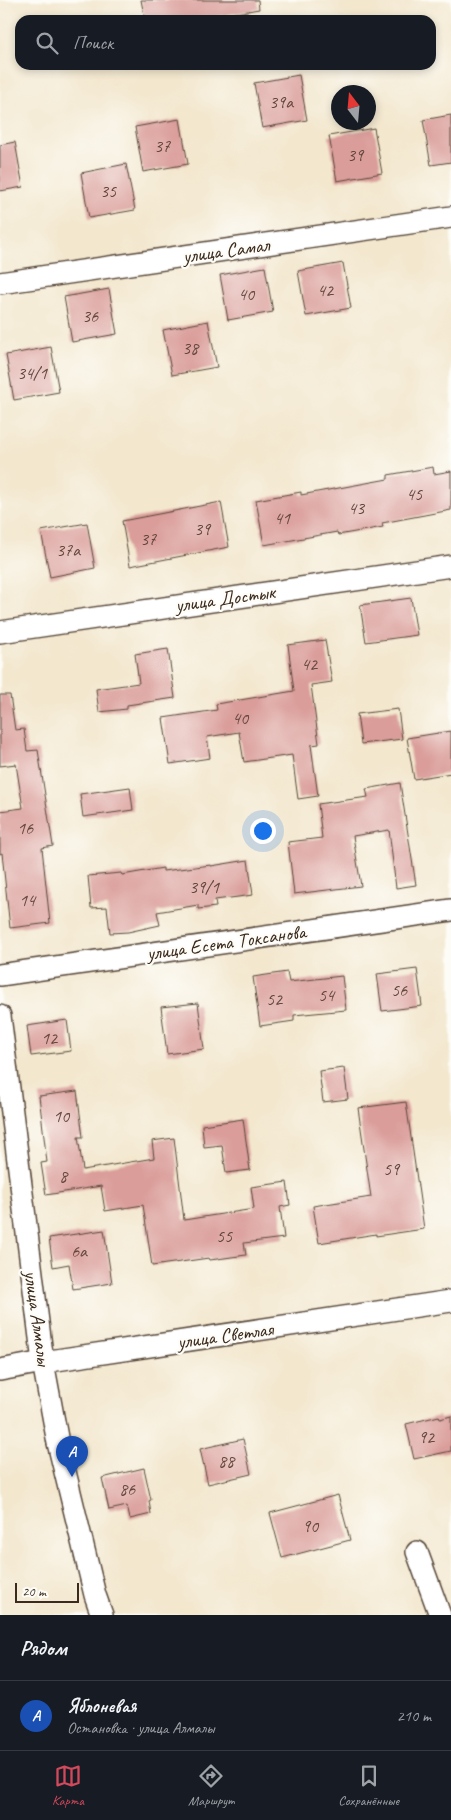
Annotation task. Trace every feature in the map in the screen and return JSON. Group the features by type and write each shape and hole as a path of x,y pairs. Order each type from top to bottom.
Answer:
{"street":[{"name":"улица Самал","path":"0,283 451,217"},
{"name":"улица Достык","path":"0,632 451,566"},
{"name":"улица Есета Токсанова","path":"0,975 451,910"},
{"name":"улица Алмалы","path":"0,1016 43,1362 58,1443 95,1595 102,1615"},
{"name":"улица Светлая","path":"0,1370 451,1301"},
{"path":"416,1552 440,1615"}],"building":[{"path":"141,0 258,0 259,9 224,15 144,15"},
{"path":"299,75 307,120 262,128 254,83"},
{"path":"451,115 451,162 431,165 423,120"},
{"path":"180,119 188,164 143,172 135,127"},
{"path":"363,130 374,130 382,173 337,181 329,136"},
{"path":"15,142 23,187 0,191 0,145"},
{"path":"126,164 135,210 89,218 81,173"},
{"path":"343,263 351,308 306,316 298,271"},
{"path":"265,267 273,312 228,320 220,275"},
{"path":"109,289 117,334 72,342 64,297"},
{"path":"208,321 217,367 172,375 163,330"},
{"path":"51,347 59,392 14,400 6,355"},
{"path":"433,467 434,474 451,471 451,510 382,523 383,527 338,535 337,532 264,545 256,500 301,492 301,495 388,479 388,475"},
{"path":"221,502 229,547 130,566 122,521"},
{"path":"87,523 95,568 50,577 41,531"},
{"path":"411,598 417,635 366,642 360,605"},
{"path":"325,640 332,682 311,685 319,744 311,745 318,796 298,799 292,755 244,762 239,732 207,737 210,758 170,764 163,718 217,710 216,704 294,691 288,645"},
{"path":"168,649 175,698 127,705 127,709 99,712 96,689 139,683 135,654"},
{"path":"0,695 10,695 15,730 24,729 27,751 38,750 53,846 42,848 50,923 10,928 2,853 0,854 0,811 23,808 16,764 0,766"},
{"path":"398,709 402,739 361,744 357,714"},
{"path":"451,731 451,773 414,779 407,738"},
{"path":"400,783 416,885 396,888 389,830 353,836 361,886 294,894 288,842 322,838 318,804 368,797 366,789"},
{"path":"130,787 133,810 83,817 80,794"},
{"path":"248,860 253,895 215,900 216,907 198,909 198,905 157,912 160,925 128,932 110,933 107,907 91,908 88,876 121,873 122,875 163,868 163,871"},
{"path":"417,969 422,1006 382,1011 377,974"},
{"path":"287,972 289,982 342,976 346,1010 294,1015 294,1021 260,1026 253,977"},
{"path":"198,1003 204,1049 167,1054 161,1007"},
{"path":"67,1020 71,1051 31,1056 27,1026"},
{"path":"344,1068 348,1099 323,1102 319,1071"},
{"path":"77,1091 83,1137 78,1137 83,1170 154,1158 152,1141 174,1138 184,1220 254,1209 251,1187 287,1182 290,1205 280,1207 284,1238 244,1243 246,1255 152,1266 143,1205 105,1211 101,1186 46,1195 41,1163 47,1162 39,1096"},
{"path":"406,1102 424,1229 319,1243 313,1206 371,1197 358,1108"},
{"path":"243,1119 250,1170 226,1173 222,1145 204,1147 202,1125"},
{"path":"104,1230 112,1283 73,1289 69,1264 53,1267 49,1238"},
{"path":"439,1416 440,1419 451,1416 451,1451 414,1459 406,1424"},
{"path":"243,1439 251,1474 208,1484 200,1449"},
{"path":"144,1468 151,1500 149,1501 151,1514 130,1519 127,1506 109,1510 102,1478"},
{"path":"338,1495 350,1540 282,1558 270,1513"}],"place":[{"name":"Яблоневая","path":"72,1477"}]}
